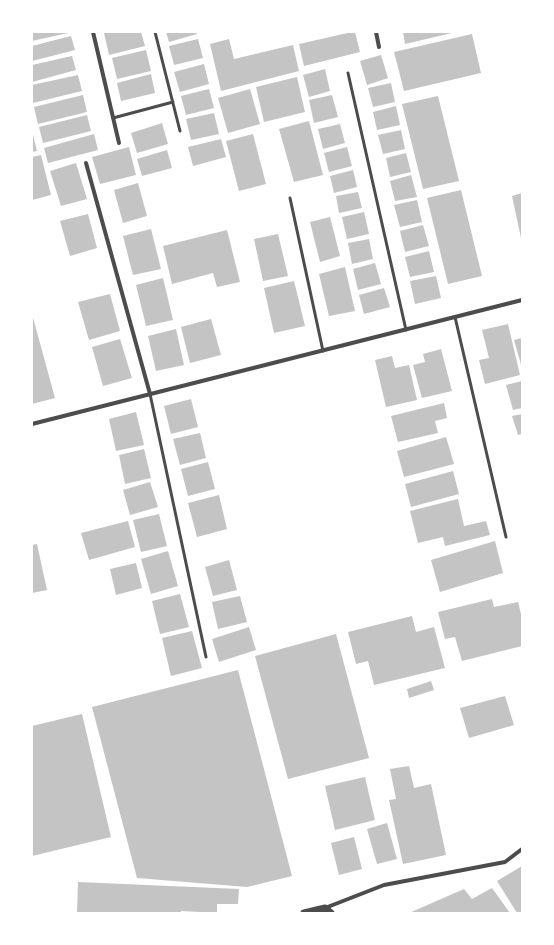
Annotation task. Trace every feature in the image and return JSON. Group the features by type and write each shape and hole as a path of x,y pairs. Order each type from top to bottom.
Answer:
{"street":[{"path":"93,32 119,143"},
{"path":"376,32 379,47"},
{"path":"86,163 150,394"},
{"path":"32,424 522,300"},
{"path":"304,913 327,911 384,885 505,862 522,849"}],"lane":[{"path":"155,32 180,131"},
{"path":"348,74 406,330"},
{"path":"113,118 173,102"},
{"path":"290,198 323,351"},
{"path":"455,317 506,538"},
{"path":"150,394 206,657"}],"building":[{"path":"32,32 68,32 68,33 32,41"},
{"path":"141,32 145,46 109,55 104,33"},
{"path":"166,32 196,32 197,34 169,42"},
{"path":"355,32 360,52 304,66 299,44"},
{"path":"403,32 452,32 452,33 405,44"},
{"path":"472,34 481,73 404,91 394,52"},
{"path":"71,36 75,50 32,61 32,46"},
{"path":"198,39 203,58 174,65 169,46"},
{"path":"229,39 234,59 293,45 299,71 221,91 210,44"},
{"path":"146,50 151,71 117,79 112,58"},
{"path":"381,55 388,78 367,85 360,61"},
{"path":"72,56 76,70 32,82 32,65"},
{"path":"204,64 209,84 180,92 174,72"},
{"path":"325,69 330,91 309,97 303,75"},
{"path":"151,74 155,93 121,101 117,83"},
{"path":"78,75 82,91 33,103 32,85"},
{"path":"297,77 305,112 264,122 256,87"},
{"path":"391,83 395,102 373,107 368,88"},
{"path":"209,89 214,108 186,115 181,96"},
{"path":"250,89 260,124 228,133 218,98"},
{"path":"83,95 87,112 38,124 34,107"},
{"path":"332,95 338,117 314,123 309,100"},
{"path":"438,96 459,181 423,189 402,104"},
{"path":"396,106 400,125 377,130 373,112"},
{"path":"214,113 219,134 191,140 186,119"},
{"path":"87,115 91,131 43,143 39,127"},
{"path":"309,121 323,175 294,182 279,129"},
{"path":"162,123 168,144 137,153 131,133"},
{"path":"340,124 345,143 323,149 318,129"},
{"path":"401,130 405,149 383,154 378,135"},
{"path":"32,131 37,151 32,152"},
{"path":"94,134 98,150 48,163 44,148"},
{"path":"253,134 266,184 239,191 226,141"},
{"path":"221,139 226,157 193,166 188,147"},
{"path":"129,147 136,175 100,184 92,157"},
{"path":"347,147 352,166 329,172 324,153"},
{"path":"167,150 172,168 142,176 137,159"},
{"path":"406,153 411,172 390,177 386,158"},
{"path":"41,155 51,195 32,200 32,157"},
{"path":"76,163 87,199 61,206 50,171"},
{"path":"353,170 357,187 334,193 330,176"},
{"path":"411,175 417,197 395,201 390,181"},
{"path":"138,183 147,216 123,223 114,190"},
{"path":"461,190 482,276 448,284 427,198"},
{"path":"358,192 362,208 339,213 336,196"},
{"path":"522,193 522,238 521,238 512,196"},
{"path":"417,200 422,222 400,227 394,205"},
{"path":"364,212 369,234 347,239 342,217"},
{"path":"88,214 97,248 70,256 60,221"},
{"path":"330,217 340,256 320,262 310,222"},
{"path":"423,225 429,246 405,252 400,231"},
{"path":"151,229 161,269 133,275 123,236"},
{"path":"227,230 240,282 217,287 213,273 172,284 163,246"},
{"path":"278,234 288,276 263,281 254,239"},
{"path":"369,239 373,259 352,264 348,243"},
{"path":"429,251 434,272 410,277 405,257"},
{"path":"375,263 381,284 358,290 353,269"},
{"path":"345,267 355,311 329,316 319,274"},
{"path":"436,276 441,298 415,304 410,281"},
{"path":"163,278 173,320 146,326 136,285"},
{"path":"294,281 305,326 274,333 264,288"},
{"path":"384,288 390,307 364,314 359,295"},
{"path":"110,294 120,331 89,340 78,302"},
{"path":"32,314 55,398 32,404"},
{"path":"211,319 221,355 190,363 181,327"},
{"path":"508,324 520,375 485,384 479,360 489,358 482,330"},
{"path":"176,329 184,365 156,371 148,336"},
{"path":"522,338 522,368 514,340"},
{"path":"120,339 132,378 103,386 92,347"},
{"path":"441,349 452,391 422,398 413,365 425,362 423,354"},
{"path":"392,356 395,368 409,365 417,400 386,407 375,360"},
{"path":"522,381 522,408 513,410 506,385"},
{"path":"191,399 198,427 171,434 164,406"},
{"path":"444,403 447,418 435,421 438,433 398,442 391,416"},
{"path":"136,412 144,445 116,451 109,419"},
{"path":"522,414 522,434 518,435 512,416"},
{"path":"200,433 206,458 180,465 173,439"},
{"path":"446,437 454,464 404,477 397,451"},
{"path":"144,449 151,478 125,484 119,455"},
{"path":"208,462 215,489 188,496 181,469"},
{"path":"453,471 459,494 411,507 405,484"},
{"path":"150,482 158,507 130,515 123,490"},
{"path":"219,495 227,529 197,537 188,503"},
{"path":"458,499 464,526 486,521 490,535 445,546 443,537 418,543 410,511"},
{"path":"159,514 167,546 141,552 133,520"},
{"path":"128,521 135,547 89,560 81,533"},
{"path":"495,541 503,573 440,592 431,560"},
{"path":"37,544 47,590 32,593 32,545"},
{"path":"168,551 178,586 151,594 141,559"},
{"path":"229,560 237,590 213,596 205,567"},
{"path":"136,563 142,588 116,595 110,569"},
{"path":"180,594 189,627 160,634 152,601"},
{"path":"240,596 247,622 218,629 212,602"},
{"path":"492,599 494,607 518,602 522,618 522,646 462,661 455,637 445,639 438,612"},
{"path":"412,616 416,632 434,627 445,668 374,685 368,661 356,664 348,632"},
{"path":"249,627 256,650 219,662 212,639"},
{"path":"192,631 202,668 171,676 162,638"},
{"path":"336,634 369,758 288,779 255,656"},
{"path":"238,670 292,876 247,887 137,878 92,707"},
{"path":"431,681 434,690 409,698 407,689"},
{"path":"505,696 514,725 469,738 460,708"},
{"path":"82,714 111,837 32,856 32,726"},
{"path":"409,766 414,788 431,784 446,855 403,864 389,800 396,799 390,769"},
{"path":"365,777 375,820 335,830 325,786"},
{"path":"387,823 397,859 377,864 367,829"},
{"path":"354,837 362,869 339,875 331,843"},
{"path":"522,866 522,913 517,913 497,881"},
{"path":"78,882 239,889 238,904 217,904 217,913 181,911 181,913 77,913"},
{"path":"492,888 510,913 409,913 464,889 472,899"}]}
